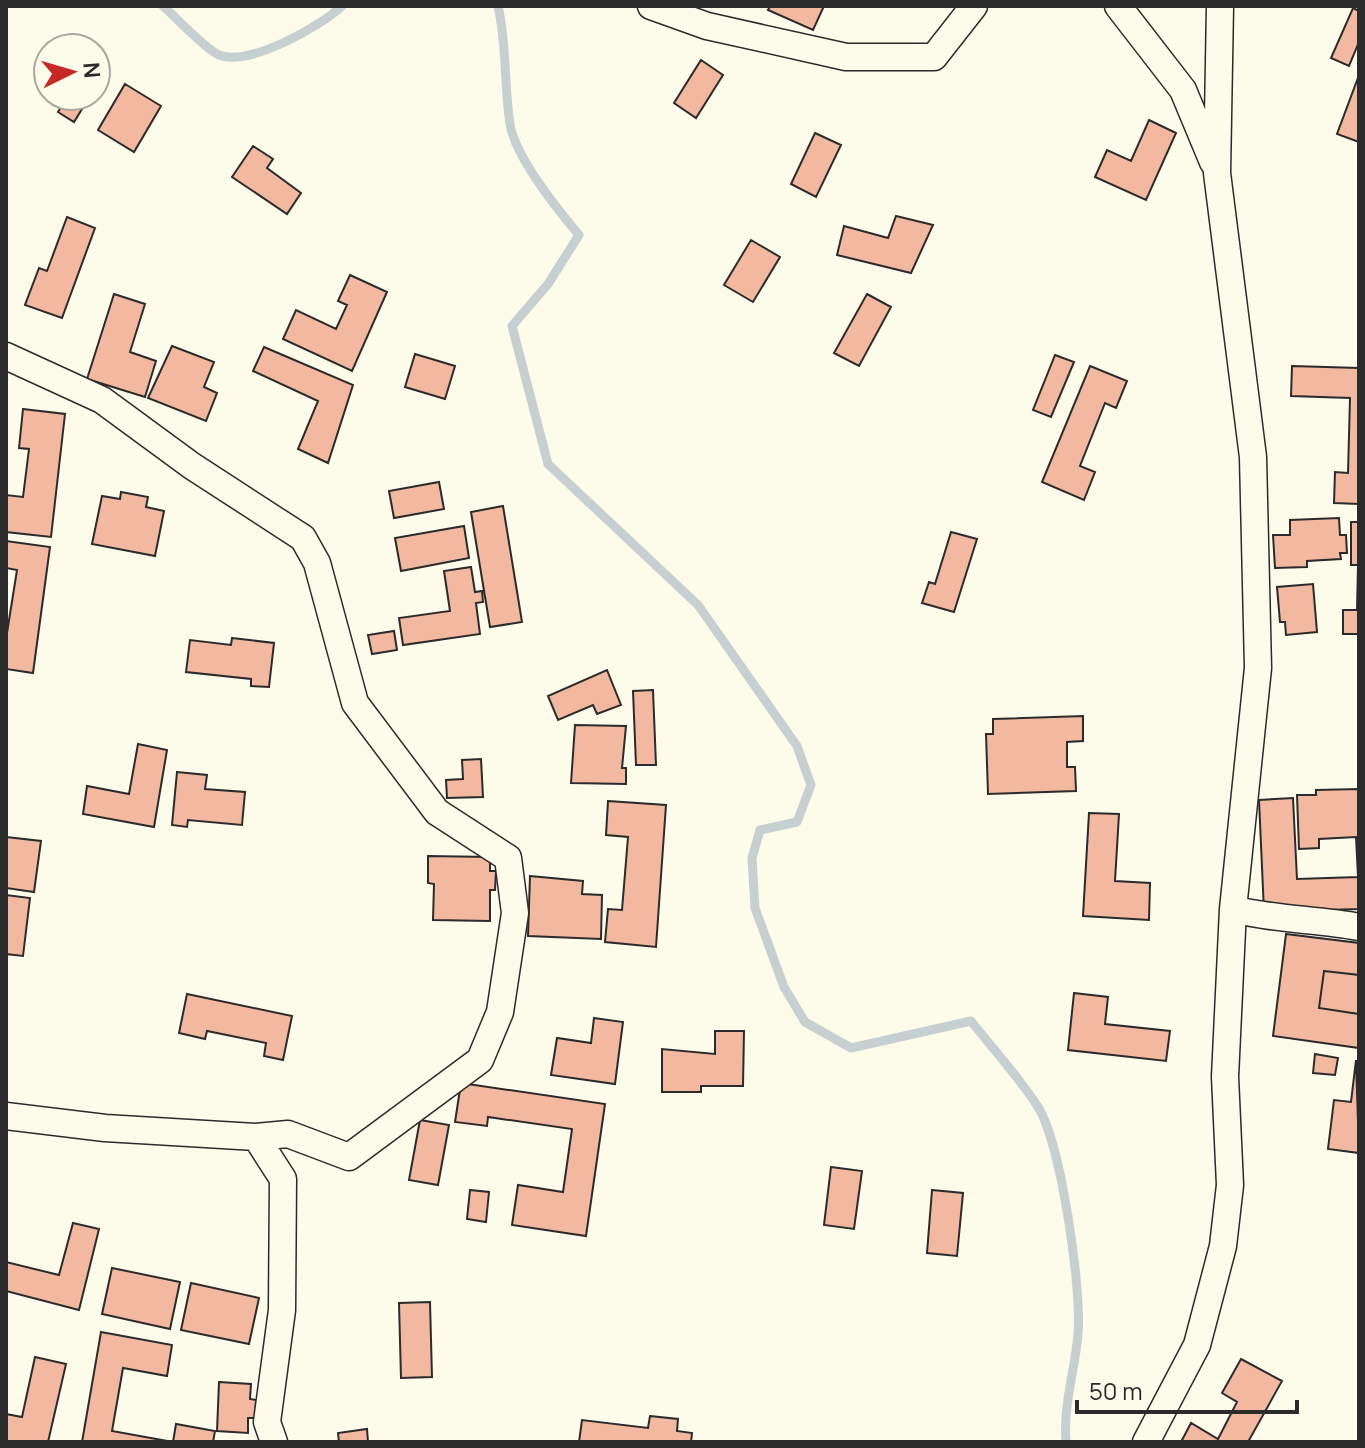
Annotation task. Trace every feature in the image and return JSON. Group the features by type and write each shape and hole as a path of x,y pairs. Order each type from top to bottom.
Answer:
{"street":[{"path":"651,6 707,26 846,57 934,57 974,6"},
{"path":"1118,6 1183,90 1217,173"},
{"path":"1146,1442 1197,1345 1223,1246 1230,1185 1225,1077 1233,909 1258,668 1253,457 1217,173 1220,6"},
{"path":"6,356 102,400 192,466 303,538 317,563 355,703 437,812 508,858 515,913 508,941 500,1012 480,1060 349,1157 288,1134 256,1137 105,1128 6,1116"},
{"path":"1233,909 1264,917 1305,917 1359,927"},
{"path":"256,1137 283,1179 282,1310 267,1422 274,1442"}],"building":[{"path":"770,6 824,6 813,30 768,10"},
{"path":"1353,8 1359,11 1359,42 1349,66 1331,58"},
{"path":"701,60 723,75 696,118 674,103"},
{"path":"1359,75 1359,142 1337,134"},
{"path":"125,84 161,106 134,152 98,130 109,112 112,112 112,106"},
{"path":"58,112 80,112 74,122"},
{"path":"1149,120 1176,133 1146,200 1095,177 1107,150 1131,161"},
{"path":"815,133 841,145 816,197 791,184"},
{"path":"253,146 273,159 267,168 301,193 287,214 232,177"},
{"path":"896,216 933,225 911,273 837,255 844,226 888,238"},
{"path":"67,217 95,228 62,318 25,305 39,268 47,271"},
{"path":"751,240 780,257 753,302 724,285"},
{"path":"350,275 387,292 352,371 283,339 296,310 336,329 347,305 338,301"},
{"path":"114,294 145,304 130,352 156,361 145,397 87,379"},
{"path":"867,294 891,307 859,366 834,353"},
{"path":"172,346 214,362 204,387 217,393 206,421 148,398"},
{"path":"264,347 353,385 328,463 298,449 318,401 253,371"},
{"path":"415,354 455,366 445,399 405,387"},
{"path":"1055,355 1074,362 1051,417 1033,410"},
{"path":"1090,366 1127,381 1116,408 1105,403 1080,466 1095,472 1084,500 1042,482"},
{"path":"1292,366 1359,368 1359,504 1334,503 1335,472 1348,473 1350,398 1291,396"},
{"path":"23,409 65,414 51,537 6,532 6,495 23,497 29,449 19,448"},
{"path":"439,482 444,509 394,518 389,491"},
{"path":"121,492 148,497 146,507 164,511 155,556 92,544 102,496 120,499"},
{"path":"503,506 522,622 490,627 471,512"},
{"path":"1339,518 1340,535 1346,535 1347,553 1340,553 1341,559 1307,561 1307,567 1275,568 1273,535 1290,535 1290,520"},
{"path":"1351,522 1359,522 1359,634 1343,634 1343,610 1357,610 1358,565 1351,565"},
{"path":"464,526 469,558 401,571 395,538"},
{"path":"951,532 977,539 954,612 922,603 929,582 935,584"},
{"path":"6,541 50,547 33,673 6,669 6,639 17,570 6,568"},
{"path":"471,567 475,592 482,591 483,602 476,603 480,634 403,645 399,618 450,611 444,571"},
{"path":"1313,584 1317,632 1286,635 1285,622 1280,622 1277,587"},
{"path":"394,631 397,650 372,654 368,635"},
{"path":"232,638 274,643 269,687 251,686 251,679 186,672 190,640 231,645"},
{"path":"607,670 621,705 597,714 593,705 558,720 548,696"},
{"path":"653,690 656,765 636,765 633,691"},
{"path":"1083,716 1083,741 1067,742 1067,767 1075,767 1076,791 988,794 986,734 993,734 993,719"},
{"path":"575,725 626,726 622,768 626,768 626,784 571,783"},
{"path":"138,744 167,750 154,827 83,814 87,786 129,794"},
{"path":"481,759 483,797 447,798 446,780 463,779 462,760"},
{"path":"177,772 207,775 205,789 245,792 242,825 188,820 187,827 172,825"},
{"path":"1359,789 1359,909 1264,912 1259,800 1293,798 1297,879 1358,877 1356,837 1319,839 1319,848 1299,849 1297,795 1316,795 1316,790"},
{"path":"608,801 666,805 656,947 605,942 608,909 622,910 628,837 606,835"},
{"path":"1089,813 1119,814 1115,881 1150,883 1149,920 1083,916"},
{"path":"6,837 41,841 34,892 6,888"},
{"path":"428,856 490,857 490,871 496,871 495,890 490,890 490,921 433,920 434,884 428,883"},
{"path":"530,876 583,881 582,894 602,895 601,939 528,936"},
{"path":"6,895 30,898 23,956 6,954"},
{"path":"1286,934 1359,943 1359,975 1324,971 1319,1008 1359,1014 1359,1048 1273,1036"},
{"path":"1324,971 1359,975 1359,1014 1319,1008"},
{"path":"1074,993 1108,997 1105,1024 1170,1031 1166,1061 1068,1050"},
{"path":"187,994 292,1016 283,1060 264,1056 266,1043 207,1031 205,1039 179,1033"},
{"path":"594,1018 623,1022 615,1084 551,1075 557,1038 591,1043"},
{"path":"715,1031 744,1031 743,1086 701,1086 701,1092 662,1092 662,1049 715,1054"},
{"path":"1315,1054 1338,1058 1335,1075 1313,1073"},
{"path":"1356,1060 1359,1153 1328,1149 1334,1100 1351,1102"},
{"path":"461,1083 605,1104 586,1236 512,1225 518,1185 563,1192 572,1129 488,1117 487,1126 455,1122"},
{"path":"420,1120 449,1125 438,1185 409,1180"},
{"path":"831,1167 862,1171 854,1229 824,1225"},
{"path":"470,1190 489,1192 486,1222 467,1219"},
{"path":"932,1190 963,1193 957,1256 927,1253"},
{"path":"73,1223 99,1229 79,1310 6,1291 6,1262 59,1275"},
{"path":"112,1268 180,1282 170,1329 102,1314"},
{"path":"191,1283 259,1298 249,1344 181,1330"},
{"path":"430,1302 432,1377 401,1378 399,1303"},
{"path":"101,1332 172,1345 167,1376 123,1368 112,1431 173,1442 82,1442"},
{"path":"35,1357 66,1364 48,1442 6,1442 6,1414 22,1417"},
{"path":"1241,1359 1282,1381 1248,1442 1181,1442 1191,1423 1218,1439 1237,1402 1222,1393"},
{"path":"219,1382 251,1384 250,1399 256,1400 255,1418 248,1418 248,1433 217,1431"},
{"path":"650,1416 678,1419 677,1431 692,1433 691,1442 579,1442 582,1420 648,1428"},
{"path":"176,1424 215,1431 213,1442 173,1442"},
{"path":"367,1429 368,1442 339,1442 338,1433"}],"waterway":[{"path":"163,6 198,40 219,55 232,57 266,50 284,42 318,24 342,6"},
{"path":"498,6 508,109 514,137 538,182 579,235 548,284 512,326 548,464 698,605 797,746 811,785 797,822 760,830 752,858 755,908 784,987 805,1022 851,1048 971,1021 1038,1107 1055,1151 1077,1285 1078,1334 1066,1414 1066,1442"}]}
